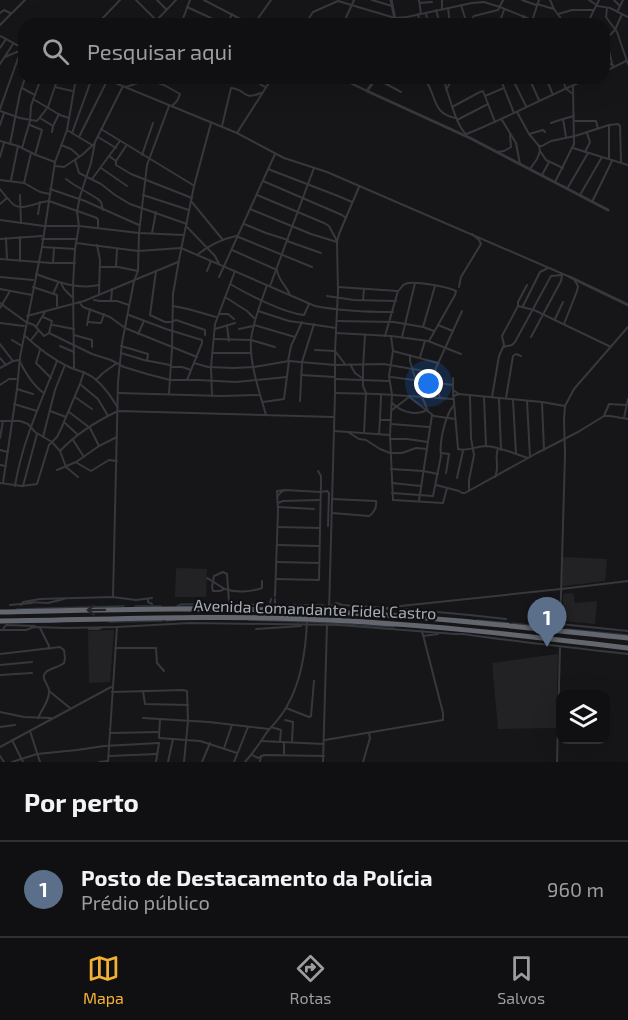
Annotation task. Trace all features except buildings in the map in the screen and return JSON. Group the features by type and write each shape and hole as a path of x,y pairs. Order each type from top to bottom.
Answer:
{"highway":[{"name":"Avenida Comandante Fidel Castro","path":"0,612 329,609 387,612 628,638"},
{"name":"Avenida Comandante Fidel Castro","path":"0,621 164,622 215,617 420,626 628,648"},
{"path":"553,639 560,647 568,641"}],"street":[{"path":"0,25 25,0"},
{"path":"103,18 120,0"},
{"path":"136,0 154,18"},
{"path":"157,0 167,10"},
{"path":"158,18 176,0"},
{"path":"184,18 190,0"},
{"path":"204,0 240,18"},
{"path":"257,18 272,0"},
{"path":"346,18 354,0"},
{"path":"372,0 392,6"},
{"path":"391,0 395,18"},
{"path":"442,0 442,9"},
{"path":"455,0 456,6"},
{"path":"472,18 498,10 503,0"},
{"path":"522,0 554,9"},
{"path":"533,18 538,0"},
{"path":"550,0 561,18"},
{"path":"589,0 628,17"},
{"path":"590,18 599,0"},
{"path":"614,0 620,6"},
{"path":"617,12 623,0"},
{"path":"309,18 313,12 336,1 395,18 426,13 471,1 484,2 528,18"},
{"path":"420,18 419,2 432,2"},
{"path":"461,5 466,18"},
{"path":"188,7 211,18"},
{"path":"448,8 449,18"},
{"path":"607,8 607,18"},
{"path":"501,18 504,9"},
{"path":"0,14 4,10 11,14"},
{"path":"436,10 438,18"},
{"path":"558,14 572,10 593,10"},
{"path":"426,13 427,18"},
{"path":"230,18 232,14"},
{"path":"610,35 615,30 622,14"},
{"path":"610,23 617,32 628,62 610,68"},
{"path":"0,36 18,46"},
{"path":"0,48 6,39"},
{"path":"0,64 13,44"},
{"path":"623,49 628,47"},
{"path":"5,57 18,50"},
{"path":"610,58 613,66"},
{"path":"18,59 0,110 4,113 36,121 48,107 56,84"},
{"path":"10,144 23,84"},
{"path":"22,148 39,84"},
{"path":"75,84 67,130 55,164 42,247 21,346 2,483 15,486 37,484 49,445 57,436 69,412 84,372"},
{"path":"72,133 90,84"},
{"path":"79,137 106,84"},
{"path":"119,84 237,132 284,158 360,186 628,304"},
{"path":"0,141 18,146 62,168 95,142 125,86 133,84"},
{"path":"114,597 118,364 134,281 138,271 139,233 149,159 170,106 177,101 180,94 162,84"},
{"path":"260,84 265,87"},
{"path":"237,132 267,84"},
{"path":"352,84 465,135 608,210"},
{"path":"367,91 372,84"},
{"path":"428,84 438,109 457,119 488,104"},
{"path":"446,90 449,84"},
{"path":"502,84 516,112 546,160 563,168"},
{"path":"515,84 526,106"},
{"path":"532,84 540,101"},
{"path":"548,84 553,95"},
{"path":"564,84 566,89 573,94"},
{"path":"465,135 577,84"},
{"path":"388,85 401,92"},
{"path":"445,85 462,133 465,135"},
{"path":"555,182 573,148 575,122 573,86"},
{"path":"55,87 73,92"},
{"path":"22,88 34,95"},
{"path":"222,127 231,88 250,96 261,93"},
{"path":"485,96 504,88"},
{"path":"452,107 484,92 495,122"},
{"path":"33,99 69,118"},
{"path":"0,131 4,113"},
{"path":"52,132 58,114"},
{"path":"551,123 574,116"},
{"path":"40,118 53,126"},
{"path":"502,119 516,142 520,164"},
{"path":"563,119 566,138"},
{"path":"575,122 596,122 598,129"},
{"path":"141,155 153,123"},
{"path":"169,394 173,306 178,262 194,186 211,123"},
{"path":"539,146 616,124 620,126 621,163"},
{"path":"29,125 42,130 35,155"},
{"path":"592,201 611,160 609,125"},
{"path":"101,129 194,186"},
{"path":"67,130 92,145"},
{"path":"529,134 541,130 545,132"},
{"path":"567,189 587,153 590,142 587,133"},
{"path":"497,152 511,147 510,134"},
{"path":"98,137 116,148"},
{"path":"92,179 120,141"},
{"path":"74,369 73,285 79,226 77,212 95,142"},
{"path":"0,157 4,143"},
{"path":"61,145 80,156"},
{"path":"116,161 127,145"},
{"path":"11,180 18,146"},
{"path":"573,148 628,165"},
{"path":"530,169 540,151"},
{"path":"24,183 31,153"},
{"path":"219,277 275,153"},
{"path":"109,156 116,161 116,165 124,170 192,200 223,240"},
{"path":"510,159 519,156"},
{"path":"580,195 602,157"},
{"path":"75,160 80,173 125,201 186,225 215,256 219,264"},
{"path":"542,175 549,162"},
{"path":"101,168 127,186"},
{"path":"266,415 252,353 251,340 255,319 277,270 314,168"},
{"path":"268,169 353,203"},
{"path":"66,178 100,200 103,210"},
{"path":"0,180 24,183 50,194"},
{"path":"263,181 342,214 346,218"},
{"path":"329,609 338,242 339,234 360,186"},
{"path":"0,189 14,205 34,205 49,201 98,218 98,228"},
{"path":"50,189 123,217 140,226"},
{"path":"20,195 21,223"},
{"path":"143,195 189,210"},
{"path":"257,195 327,224 338,242"},
{"path":"0,204 7,198"},
{"path":"38,214 40,202"},
{"path":"250,209 338,242"},
{"path":"152,233 156,212"},
{"path":"0,220 44,226 79,226 139,233 184,235"},
{"path":"244,224 321,253"},
{"path":"459,287 461,277 481,244 468,232"},
{"path":"197,255 223,240 238,236 312,267"},
{"path":"20,237 21,261"},
{"path":"0,239 42,237 138,251 181,248 310,303 337,310 393,312"},
{"path":"6,238 7,260"},
{"path":"53,263 58,239"},
{"path":"97,245 100,260 100,294"},
{"path":"42,247 75,249"},
{"path":"116,267 117,249"},
{"path":"231,250 277,270"},
{"path":"0,259 53,263 75,262"},
{"path":"207,271 211,261"},
{"path":"29,316 94,298 178,262"},
{"path":"100,267 138,271"},
{"path":"523,306 540,272 548,268"},
{"path":"277,270 279,279 290,295"},
{"path":"156,271 150,314 165,322"},
{"path":"212,396 211,367 215,329 235,271"},
{"path":"36,274 60,283 89,287 99,285"},
{"path":"503,347 514,344 551,276 562,274"},
{"path":"531,337 545,314 561,281 562,274"},
{"path":"0,277 34,280"},
{"path":"564,324 578,286 572,278"},
{"path":"53,294 60,283"},
{"path":"60,283 73,297"},
{"path":"402,337 415,283"},
{"path":"385,336 398,291 405,284 415,283 452,288 456,291 420,357"},
{"path":"230,285 282,309 301,315 304,315 310,303"},
{"path":"423,327 435,285"},
{"path":"492,397 499,356 503,347 502,336 519,306 518,302 527,285"},
{"path":"33,287 57,296 57,308"},
{"path":"338,287 398,291"},
{"path":"0,289 32,295"},
{"path":"363,300 364,289"},
{"path":"111,301 112,290"},
{"path":"10,291 1,305 35,326"},
{"path":"327,296 396,301"},
{"path":"225,297 255,319"},
{"path":"94,298 100,302 117,301 129,305"},
{"path":"94,298 87,323 100,323 104,314"},
{"path":"79,302 82,306 104,314 125,328 197,357"},
{"path":"555,319 563,302"},
{"path":"173,306 218,316 228,314 234,319"},
{"path":"519,306 545,314 611,347"},
{"path":"35,326 45,311"},
{"path":"258,311 289,321 336,328"},
{"path":"442,397 435,373 462,312"},
{"path":"127,314 202,341 187,380"},
{"path":"262,402 284,399 288,361 301,315"},
{"path":"29,316 44,336 49,333 52,320 43,317"},
{"path":"157,318 159,326"},
{"path":"159,326 165,322 178,320 203,328 206,330 206,335"},
{"path":"138,334 144,321"},
{"path":"337,321 390,322 434,331"},
{"path":"0,323 25,327"},
{"path":"215,329 235,323"},
{"path":"52,324 74,329"},
{"path":"300,401 302,362 314,324"},
{"path":"438,325 453,332"},
{"path":"227,326 229,340"},
{"path":"239,329 254,326 295,337"},
{"path":"560,631 565,406 574,389 628,329"},
{"path":"30,341 38,331"},
{"path":"49,333 92,354 136,371 170,380 229,383 287,377"},
{"path":"336,333 391,336 427,341 460,354"},
{"path":"24,335 40,350 57,361 84,372 96,380 118,409"},
{"path":"74,335 92,340 92,347"},
{"path":"364,433 365,335"},
{"path":"391,336 393,351 389,377 392,395 390,453 393,499 394,501 443,503 447,488"},
{"path":"12,339 21,346"},
{"path":"214,339 251,340 275,347"},
{"path":"0,344 13,361"},
{"path":"60,346 74,352"},
{"path":"122,346 148,354 147,361"},
{"path":"40,350 36,363 51,378"},
{"path":"315,350 335,351"},
{"path":"335,351 345,365"},
{"path":"393,351 438,363"},
{"path":"121,353 191,370"},
{"path":"212,353 252,353"},
{"path":"505,399 513,356 515,354 521,356"},
{"path":"410,355 416,381"},
{"path":"0,358 6,364"},
{"path":"0,368 19,360"},
{"path":"19,360 26,374 44,393"},
{"path":"15,486 18,465 57,361"},
{"path":"194,363 211,367 254,367 288,361 335,365 391,364 435,373"},
{"path":"96,380 118,364"},
{"path":"350,364 355,373 363,379"},
{"path":"43,437 55,390 65,365"},
{"path":"302,375 391,381"},
{"path":"389,377 437,385 453,385"},
{"path":"453,378 457,447 463,450 486,446 529,457"},
{"path":"0,385 9,379 17,379"},
{"path":"80,384 98,399 108,416"},
{"path":"435,398 437,385"},
{"path":"16,389 33,394"},
{"path":"453,390 459,394 565,406"},
{"path":"118,393 260,395"},
{"path":"335,393 422,398 453,398 459,394"},
{"path":"379,434 381,394"},
{"path":"469,491 474,455 470,395"},
{"path":"75,397 92,410"},
{"path":"392,410 408,397"},
{"path":"408,397 430,414 456,419"},
{"path":"484,397 486,446"},
{"path":"419,501 430,414 422,398"},
{"path":"495,477 498,468 496,453 500,449 499,398"},
{"path":"513,399 516,454"},
{"path":"624,418 628,399"},
{"path":"527,401 529,457"},
{"path":"542,402 544,450"},
{"path":"392,403 400,410 417,413 425,410"},
{"path":"14,404 38,411"},
{"path":"604,417 609,404 626,405"},
{"path":"392,493 433,496 447,418 454,405"},
{"path":"60,451 78,435 118,409 334,417"},
{"path":"50,411 66,417"},
{"path":"69,412 90,428 99,446"},
{"path":"436,485 459,490 462,493 469,491 604,417 628,419"},
{"path":"380,420 429,427"},
{"path":"0,438 1,421 26,423 37,434 52,442 60,451 66,467 78,477"},
{"path":"64,422 78,435"},
{"path":"74,431 74,439 84,457"},
{"path":"334,431 379,434 428,442"},
{"path":"348,432 390,453 402,453 416,448 427,449"},
{"path":"23,486 37,434"},
{"path":"57,470 76,462 117,436"},
{"path":"500,444 506,451"},
{"path":"0,450 8,452"},
{"path":"457,478 463,450"},
{"path":"441,453 449,454 446,473"},
{"path":"76,462 92,471 109,460 117,461"},
{"path":"0,465 6,466"},
{"path":"391,469 438,474"},
{"path":"276,579 319,580 321,476 318,471"},
{"path":"392,483 421,486"},
{"path":"275,599 277,491 321,492 326,490 329,493 328,526"},
{"path":"332,499 376,501 375,510 369,516 332,513"},
{"path":"278,501 321,500"},
{"path":"278,507 314,509"},
{"path":"277,527 320,528"},
{"path":"277,545 320,546"},
{"path":"276,562 319,563"},
{"path":"232,575 223,572 214,576 213,591 226,589 255,591 262,588 262,581"},
{"path":"227,575 226,589 229,602"},
{"path":"207,578 226,589"},
{"path":"387,612 391,607 628,580"},
{"path":"25,601 48,603 67,598"},
{"path":"21,605 25,601 40,599 152,598"},
{"path":"148,599 148,602 152,604"},
{"path":"10,605 35,602"},
{"path":"387,612 458,613 506,619"},
{"path":"0,630 26,630 34,627 117,627 164,622 263,624 285,628 307,622 327,626 473,635 628,654"},
{"path":"245,762 286,708 294,692 302,664 307,622"},
{"path":"263,624 268,628"},
{"path":"560,624 628,631"},
{"path":"0,626 41,628"},
{"path":"0,630 6,626"},
{"path":"17,626 26,630"},
{"path":"256,629 279,626"},
{"path":"323,762 327,626"},
{"path":"99,762 108,761 109,756 117,627"},
{"path":"41,628 49,646 48,649"},
{"path":"261,741 325,742 439,722 444,719 422,631"},
{"path":"423,636 447,633"},
{"path":"556,762 560,647"},
{"path":"0,654 61,648 65,652 63,664 44,674 44,679 49,691 70,708"},
{"path":"115,648 154,648 157,663 164,671"},
{"path":"0,665 32,662"},
{"path":"0,675 32,673"},
{"path":"286,708 310,717 314,681"},
{"path":"0,747 112,686"},
{"path":"112,692 185,690 188,694 188,721 184,762"},
{"path":"38,718 46,704 49,691"},
{"path":"143,691 145,705 188,705"},
{"path":"0,712 22,717 51,718"},
{"path":"143,718 271,728 281,730 280,742"},
{"path":"156,762 160,719"},
{"path":"285,720 293,722 292,742"},
{"path":"224,748 233,724"},
{"path":"0,727 15,725"},
{"path":"234,762 248,727"},
{"path":"30,731 40,762"},
{"path":"110,733 159,732"},
{"path":"363,762 370,738 369,733"},
{"path":"159,738 187,739 237,753"},
{"path":"168,762 173,739"},
{"path":"12,740 22,760"},
{"path":"284,742 284,755"},
{"path":"12,762 36,754 110,745 159,743"},
{"path":"202,762 210,744"},
{"path":"109,756 157,754"},
{"path":"252,755 258,758 284,755 324,756"},
{"path":"0,756 4,762"},
{"path":"260,762 261,756"}],"shaded area":[{"path":"563,557 607,559 605,581 562,585"},
{"path":"176,568 207,569 206,597 175,597"},
{"path":"573,593 575,603 597,601 595,624 563,621 563,594"},
{"path":"114,630 110,682 89,683 88,631"},
{"path":"558,654 556,728 498,729 492,663"}],"waterway":[{"path":"177,606 181,604 323,605 327,608"},
{"path":"17,609 124,606"},
{"path":"135,606 161,606"},
{"path":"178,606 221,607"},
{"path":"166,621 175,620"},
{"path":"249,620 305,622"},
{"path":"477,620 509,623"},
{"path":"109,622 162,621"},
{"path":"309,622 394,627"},
{"path":"513,623 535,626"},
{"path":"540,626 549,627"},
{"path":"566,629 628,635"}],"place":[{"name":"Posto de Destacamento da Polícia","path":"547,647"}]}
